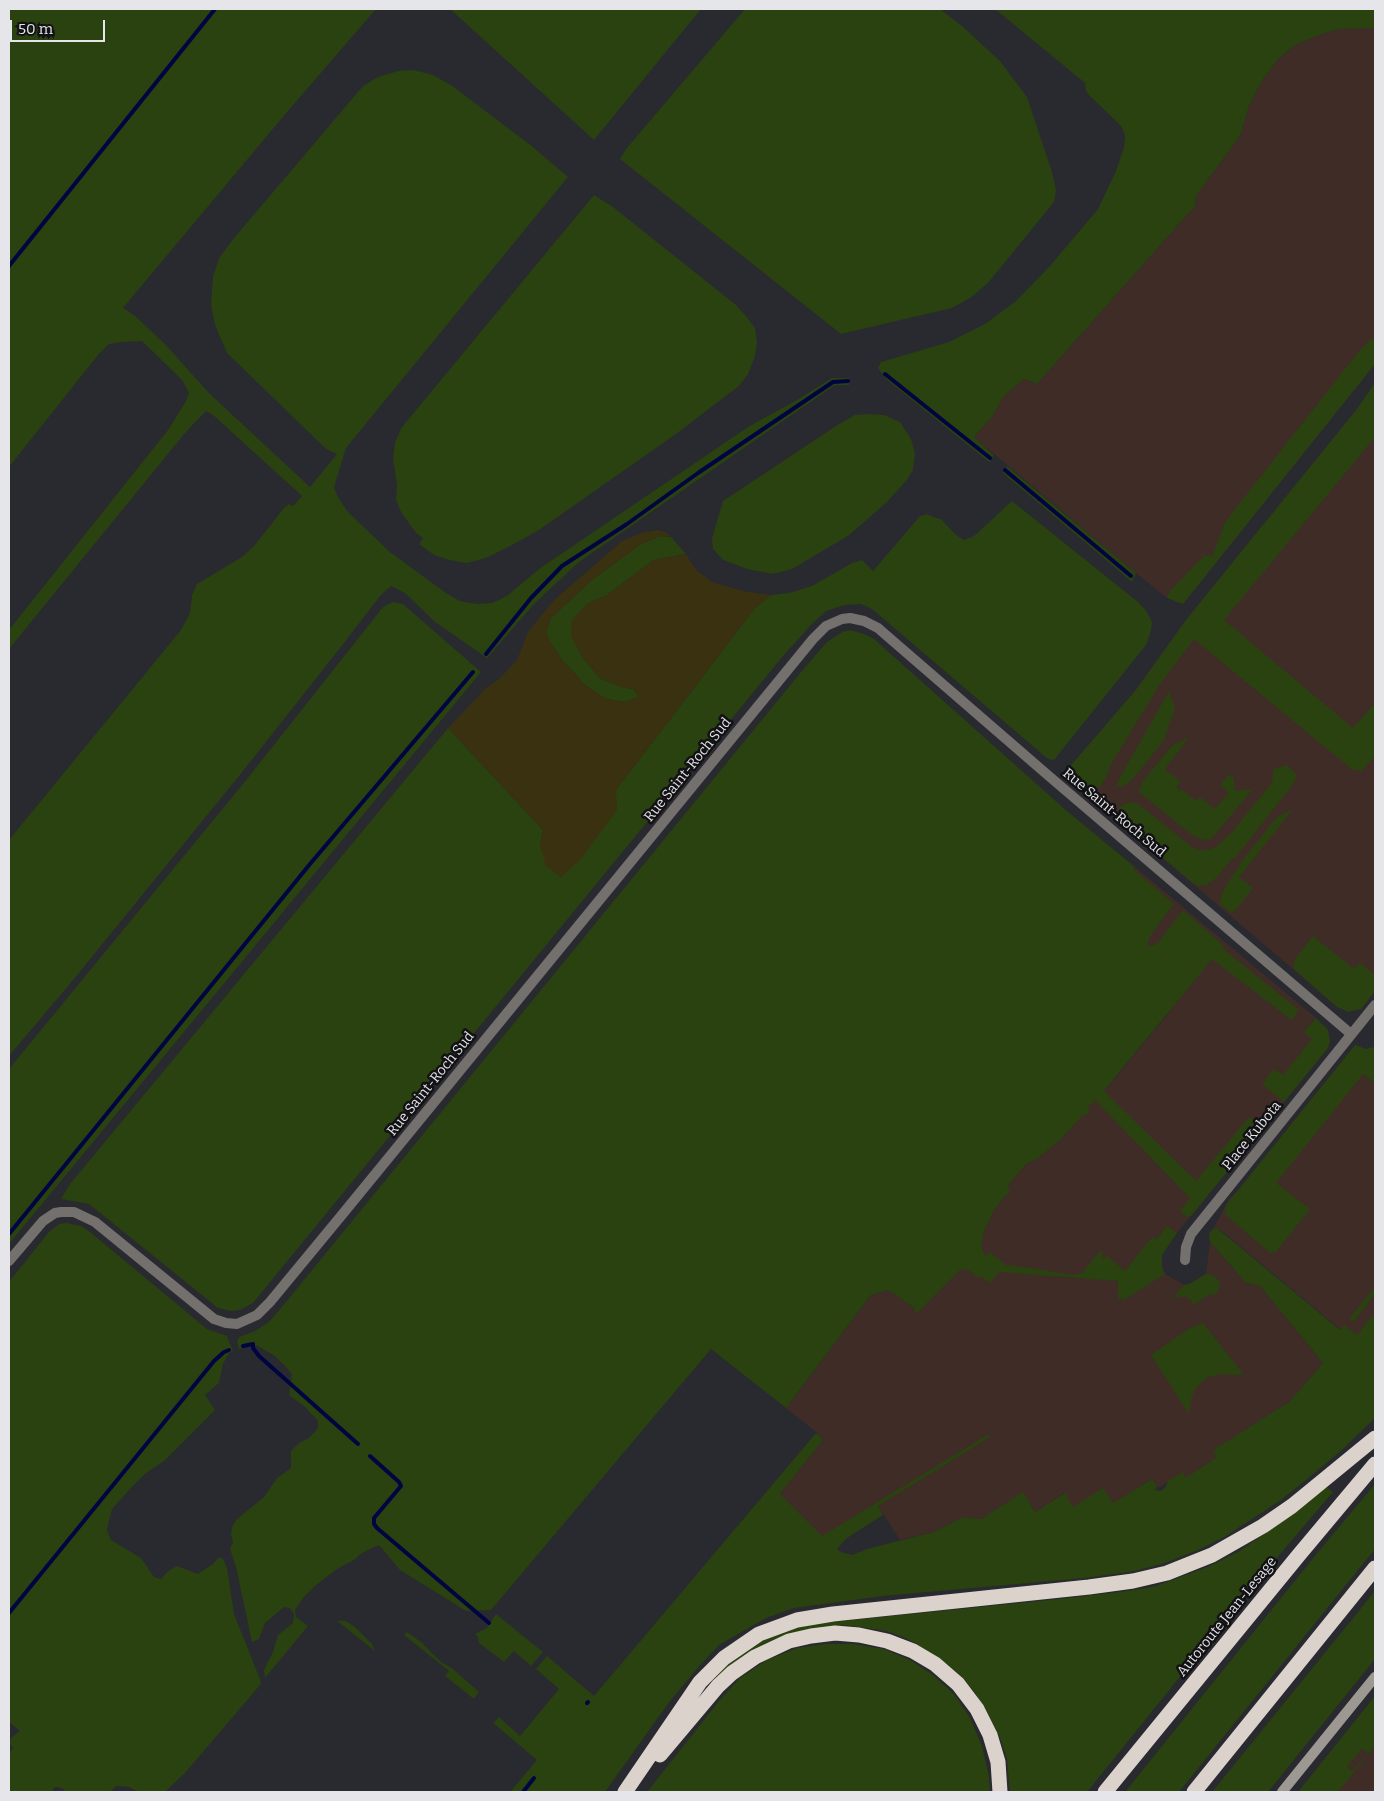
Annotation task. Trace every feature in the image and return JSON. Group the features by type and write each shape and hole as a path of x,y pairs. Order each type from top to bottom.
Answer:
{"highway":[{"path":"625,1792 700,1682 724,1658 759,1634 797,1620 826,1615 1098,1586 1167,1572 1205,1558 1264,1526 1292,1506 1375,1438"},
{"name":"Autoroute Jean-Lesage","path":"1105,1792 1375,1464"},
{"path":"1194,1792 1375,1568"},
{"path":"629,1792 718,1686 743,1665 767,1650 789,1642 811,1636 836,1633 873,1637 904,1647 935,1664 953,1679 973,1703 990,1735 998,1762 1000,1792"}],"street":[{"name":"Rue Saint-Roch Sud","path":"9,1261 43,1221 54,1214 74,1212 95,1222 214,1319 238,1324 257,1315 300,1266 813,639 826,626 842,618 864,621 886,634 1050,778 1351,1034"},
{"path":"1351,1034 1375,1005"},
{"name":"Place Kubota","path":"1185,1260 1186,1247 1191,1234 1351,1034"},
{"path":"1282,1792 1375,1677"}],"shaded area":[{"path":"1375,28 1375,363 1183,604 1167,598 974,437 992,417 1004,396 1024,379 1037,384 1195,206 1196,196 1240,136 1249,106 1263,79 1280,57 1297,44 1322,34 1338,29"},
{"path":"1375,383 1375,991 1361,1009 1348,1012 1337,1007 1066,776 1067,770 1135,691 1186,620 1357,409"},
{"path":"1135,867 1328,1030 1330,1041 1328,1048 1177,1233 1165,1249 1161,1262 1165,1274 1184,1285 1189,1285 1206,1274 1210,1242 1245,1282 1260,1286 1323,1363 1289,1402 1214,1450 1217,1457 1185,1478 1182,1473 1158,1488 1152,1479 1113,1504 1073,1507 1064,1493 1035,1512 1023,1493 981,1519 963,1517 934,1532 900,1540 878,1506 874,1504 822,1537 780,1494 823,1440 786,1408 871,1295 889,1290 914,1308 916,1313 961,1269 985,1258 981,1244 984,1232 994,1210 1010,1189 1006,1186 1027,1163 1034,1161 1065,1135 1107,1088 1174,1006 1095,918"},
{"path":"1363,1074 1375,1084 1375,1317 1354,1341 1223,1232 1217,1228 1213,1229 1229,1199"},
{"path":"1375,1696 1375,1792 1298,1792"}],"green space":[{"path":"9,9 376,9 123,308 134,315 165,344 209,393 310,487 337,454 326,449 227,353 215,325 211,305 213,277 219,258 234,238 363,86 378,77 398,71 414,70 433,75 451,85 533,147 568,177 346,448 334,487 347,511 390,552 460,601 477,604 492,603 507,596 539,569 748,427 832,378 849,378 849,385 835,385 579,562 534,604 487,658 435,622 405,593 391,586 380,596 243,771 9,1056 9,840 181,630 190,613 192,595 197,584 242,557 254,546 284,508 289,504 293,506 302,496 213,415 206,411 185,433 9,649 9,630 168,430 189,393 182,380 142,341 109,344 98,355 9,467"},
{"path":"450,9 701,9 594,140"},
{"path":"745,9 940,9 962,26 1000,61 1027,97 1052,172 1056,190 1054,202 988,283 970,298 952,308 841,334 620,159 626,149"},
{"path":"995,9 1375,9 1375,28 1338,29 1297,44 1280,57 1263,79 1249,106 1240,136 1196,196 1195,206 1037,384 1024,379 1004,396 992,417 974,437 994,455 989,462 886,379 878,368 881,362 949,342 985,324 1016,301 1050,266 1098,209 1116,171 1124,147 1125,136 1121,126 1086,91 1085,83"},
{"path":"594,195 613,207 736,305 746,316 755,328 757,342 755,356 748,374 739,386 676,434 539,530 486,558 467,563 434,555 419,544 423,538 416,533 401,512 396,500 397,485 393,459 395,442 402,427"},
{"path":"1373,339 1375,340 1375,364 1183,604 1167,598 1170,591 1204,556 1213,555 1225,522 1360,350"},
{"path":"1375,383 1375,437 1224,620 1353,728 1375,703 1375,756 1361,772 1357,769 1354,771 1194,639 1160,684 1110,766 1108,774 1101,785 1093,793 1085,793 1066,776 1067,770 1135,691 1186,620 1357,409"},
{"path":"855,415 884,415 900,422 911,439 915,453 913,470 906,481 886,503 848,536 792,569 773,574 747,569 723,560 713,549 712,538 723,501 839,424"},
{"path":"1007,466 1136,573 1132,582 1003,473"},
{"path":"1012,501 1138,602 1147,612 1152,622 1146,645 1054,760 1048,759 872,609 861,604 845,605 826,611 783,656 253,1303 240,1310 231,1311 218,1308 89,1204 61,1199 70,1184 448,728 543,830 540,845 616,790 755,608 771,595 789,593 812,586 852,563 862,560 873,571 920,516 927,514 941,519 955,534 964,540 974,536"},
{"path":"660,536 671,537 686,554 654,560 607,595 587,604 571,636 583,658 600,678 622,687 633,689 639,697 625,702 606,699 586,686 563,661 546,632 551,618 593,579 641,544"},
{"path":"393,602 403,604 481,672 9,1244 9,1069 247,779 383,607"},
{"path":"851,630 874,639 1068,812 1135,867 1133,869 1174,904 1148,940 1148,945 1152,946 1158,943 1183,910 1224,946 1222,948 1299,1010 1292,1020 1212,959 1104,1091 1196,1181 1248,1118 1251,1118 1262,1129 1191,1216 1187,1217 1180,1211 1190,1198 1095,1100 1089,1106 1088,1114 1083,1115 1059,1141 1034,1161 1027,1163 1007,1186 1011,1189 994,1210 984,1232 981,1244 985,1257 990,1252 1009,1267 1011,1265 1073,1275 1082,1273 1100,1251 1103,1253 1101,1256 1104,1259 1107,1256 1125,1271 1152,1237 1157,1239 1167,1226 1177,1233 1162,1255 1162,1269 1165,1274 1124,1300 1118,1298 1118,1281 999,1272 990,1283 981,1276 978,1278 970,1271 961,1269 916,1314 914,1308 889,1290 871,1295 786,1408 711,1349 491,1610 466,1611 400,1570 379,1545 337,1569 304,1597 295,1610 296,1617 308,1626 265,1678 264,1670 273,1652 278,1635 293,1623 294,1614 290,1608 284,1607 265,1623 259,1639 252,1642 236,1567 230,1549 233,1542 231,1535 232,1527 236,1520 264,1497 277,1478 291,1468 291,1451 299,1443 309,1438 318,1428 318,1421 305,1407 289,1395 292,1374 285,1366 275,1356 256,1345 239,1349 237,1342 239,1337 255,1331 269,1322 801,672 827,642 842,632"},
{"path":"1169,691 1175,708 1164,740 1127,784 1122,787 1117,786 1118,781"},
{"path":"1187,738 1165,769 1181,782 1176,787 1180,791 1181,789 1196,801 1200,797 1215,809 1229,793 1220,785 1229,774 1234,778 1235,791 1253,789 1211,839 1203,840 1192,835 1140,793 1139,790 1143,781 1172,746"},
{"path":"1287,765 1297,775 1293,784 1236,857 1232,859 1216,878 1206,885 1199,886 1193,883 1118,820 1117,816 1120,807 1131,802 1138,804 1191,846 1199,850 1207,850 1216,847 1232,832 1272,782 1274,769"},
{"path":"1293,809 1239,877 1253,888 1236,910 1231,913 1219,903 1224,889 1242,861 1277,817"},
{"path":"1313,936 1354,969 1360,963 1375,975 1375,991 1361,1009 1348,1012 1337,1007 1294,969 1294,960"},
{"path":"1316,1018 1328,1030 1330,1041 1328,1048 1284,1102 1262,1084 1274,1069 1283,1075 1312,1039 1304,1032"},
{"path":"1375,1044 1375,1084 1363,1074 1276,1183 1310,1209 1276,1252 1270,1253 1227,1216 1225,1211 1226,1205 1355,1045 1366,1049 1374,1047"},
{"path":"67,1223 81,1226 90,1232 207,1329 227,1336 233,1351 229,1353 223,1364 219,1383 205,1395 215,1410 164,1461 146,1473 112,1509 107,1530 111,1540 141,1558 154,1577 161,1579 168,1571 177,1566 198,1574 213,1564 219,1557 223,1559 227,1568 234,1614 260,1679 261,1684 185,1773 165,1792 139,1792 129,1787 116,1786 110,1792 64,1792 64,1789 57,1787 53,1788 53,1792 9,1792 9,1754 13,1748 10,1744 11,1738 20,1731 9,1722 9,1282 49,1232 59,1224"},
{"path":"1217,1228 1340,1330 1344,1325 1357,1335 1375,1313 1375,1418 1344,1448 1281,1500 1226,1536 1198,1550 1165,1563 1135,1571 1085,1578 883,1596 794,1608 766,1618 719,1645 702,1663 670,1701 605,1792 510,1792 537,1760 493,1723 499,1717 520,1736 559,1689 536,1669 547,1656 594,1696 816,1433 823,1440 780,1494 822,1536 987,1435 990,1437 878,1506 883,1515 847,1538 837,1549 852,1555 867,1549 934,1532 963,1517 981,1519 1023,1492 1035,1512 1065,1493 1073,1507 1103,1488 1113,1503 1152,1479 1157,1486 1155,1490 1160,1491 1165,1488 1168,1481 1183,1472 1185,1478 1217,1457 1213,1450 1289,1402 1323,1363 1260,1286 1245,1282 1210,1242 1209,1233"},
{"path":"1206,1274 1213,1275 1220,1282 1218,1292 1213,1296 1210,1294 1193,1305 1191,1300 1185,1296 1173,1298 1184,1285"},
{"path":"1375,1287 1375,1294 1353,1322 1349,1319"},
{"path":"1203,1323 1244,1375 1221,1374 1206,1378 1195,1389 1191,1399 1189,1414 1151,1355 1190,1328"},
{"path":"1375,1484 1375,1549 1179,1792 1125,1792 1314,1557"},
{"path":"1325,1486 1333,1492 1258,1580 1087,1792 1010,1792 1007,1759 1001,1740 985,1708 973,1690 961,1676 941,1659 908,1639 887,1631 844,1625 805,1630 785,1635 749,1653 718,1677 715,1674 726,1663 765,1638 801,1625 1059,1599 1156,1586 1210,1566 1238,1552 1276,1526"},
{"path":"1375,1591 1375,1659 1268,1792 1212,1792"},
{"path":"496,1614 543,1652 531,1666 514,1651 504,1662 479,1643 478,1637 475,1634 487,1628"},
{"path":"337,1621 346,1621 355,1627 372,1644 375,1651"},
{"path":"407,1632 479,1692 474,1699 445,1676 449,1671 404,1635"},
{"path":"825,1644 853,1644 884,1649 910,1660 933,1675 955,1695 970,1718 982,1746 989,1777 990,1792 647,1792 719,1701 740,1678 767,1660 797,1648"},
{"path":"1375,1696 1375,1746 1338,1792 1298,1792","holes":["1362,1748 1368,1754 1352,1771 1347,1767"]}],"sand":[{"path":"657,530 666,532 671,537 660,536 641,544 593,579 551,618 546,632 563,661 586,686 606,699 625,702 639,697 633,689 622,687 600,678 583,658 571,636 572,620 587,604 607,595 654,560 686,554 696,570 712,582 743,591 771,595 755,608 616,790 617,810 581,859 561,877 546,866 540,845 543,830 448,728 486,688 500,678 517,660 528,632 553,601 622,541 641,533"}],"waterway":[{"path":"9,266 215,9"},
{"path":"885,374 990,458"},
{"path":"486,654 531,598 562,566 627,524 698,473 833,382 848,381"},
{"path":"1005,470 1131,576"},
{"path":"9,1234 310,864 473,672"},
{"path":"243,1346 253,1344 253,1348 259,1356 358,1444"},
{"path":"9,1613 214,1361 229,1350"},
{"path":"370,1456 401,1486 374,1518 374,1524 489,1623"},
{"path":"523,1792 534,1778"}]}
